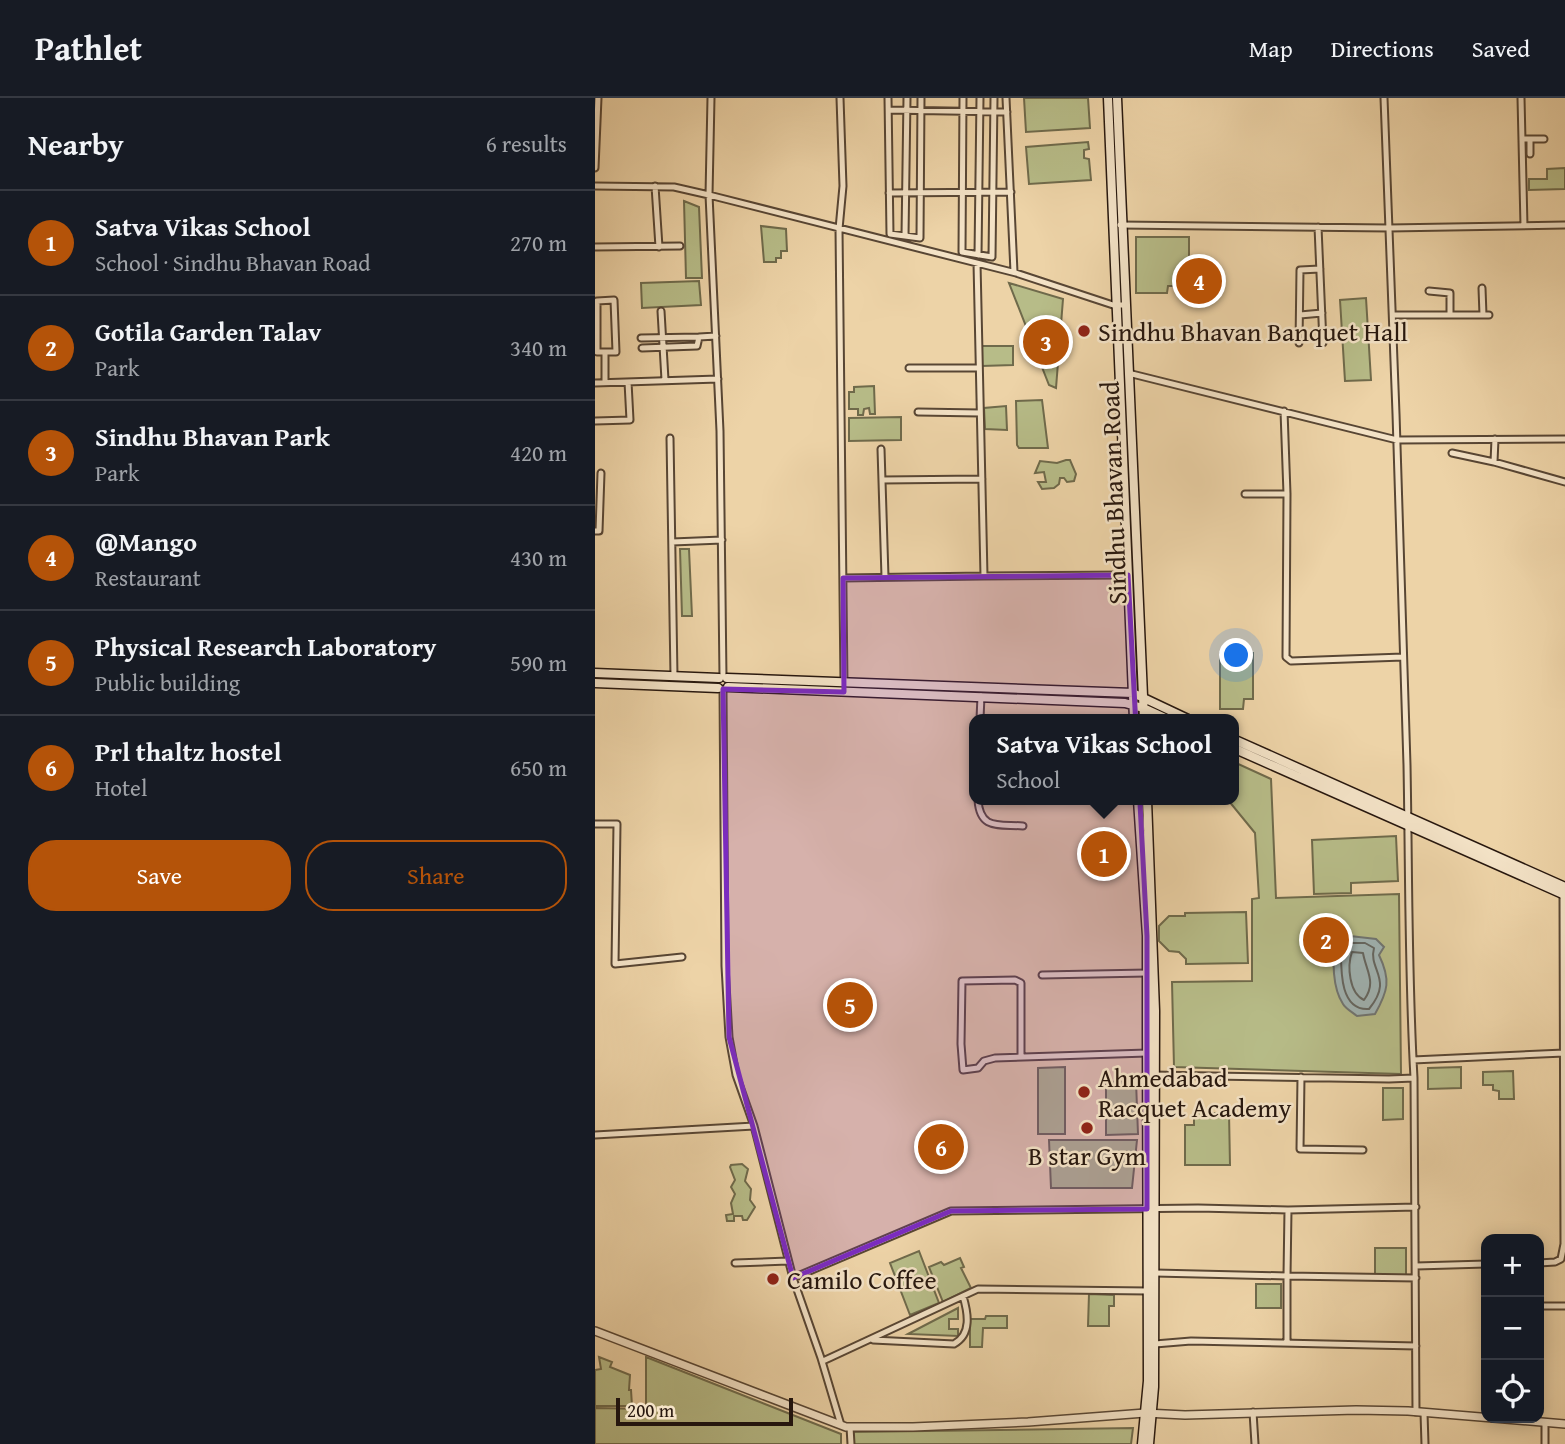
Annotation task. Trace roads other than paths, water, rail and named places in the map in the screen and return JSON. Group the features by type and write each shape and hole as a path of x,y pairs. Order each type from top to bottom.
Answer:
{"main road":[{"name":"Sindhu Bhavan Road","path":"1108,98 1118,225"},
{"name":"Sindhu Bhavan Road","path":"1117,98 1121,305 1119,373 1134,714"},
{"name":"Sindhu Bhavan Road","path":"1121,305 1129,372 1143,714"},
{"path":"595,673 674,676 723,683 844,692 1133,705 1156,714"},
{"path":"595,683 844,682 1133,693 1178,714"},
{"path":"1239,742 1564,892"},
{"path":"1239,750 1407,821"},
{"path":"1138,805 1151,1053"},
{"path":"1147,805 1151,1053 1149,1444"},
{"path":"1142,1444 1148,1413 1154,1344 1155,1273 1151,1209"}],"street":[{"path":"595,168 598,98"},
{"path":"711,98 709,195 722,540 725,966 729,1037 736,1075 754,1126 793,1279 823,1362 841,1425"},
{"path":"840,98 843,186 839,229 844,692"},
{"path":"888,98 890,234 920,237"},
{"path":"905,236 907,98"},
{"path":"921,98 921,249"},
{"path":"964,98 962,252 992,257 994,98"},
{"path":"978,255 980,98"},
{"path":"1006,98 1014,272"},
{"path":"1384,98 1397,440 1414,1077 1416,1346 1425,1444"},
{"path":"1521,98 1524,226"},
{"path":"888,110 1007,112"},
{"path":"1522,139 1544,139"},
{"path":"1530,139 1530,154"},
{"path":"595,186 674,187 1014,272 1121,305"},
{"path":"655,186 659,247"},
{"path":"889,193 1011,192"},
{"path":"1118,225 1389,228 1565,225"},
{"path":"1318,227 1323,343"},
{"path":"595,247 680,246"},
{"path":"977,263 984,576"},
{"path":"1300,343 1300,270 1320,269"},
{"path":"1393,315 1486,315 1482,288"},
{"path":"1429,291 1450,293 1450,315"},
{"path":"614,300 616,352 605,352 597,352 597,301 614,300"},
{"path":"661,312 665,380"},
{"path":"1300,315 1322,313"},
{"path":"641,338 716,336"},
{"path":"642,348 697,346 699,337"},
{"path":"605,352 605,383"},
{"path":"909,369 979,368"},
{"path":"1119,373 1129,372 1397,440 1565,439"},
{"path":"595,383 718,379"},
{"path":"595,421 630,420 628,382"},
{"path":"1284,411 1287,494 1286,657 1291,661 1403,657"},
{"path":"918,412 980,413"},
{"path":"670,438 674,676"},
{"path":"1495,439 1495,462"},
{"path":"881,449 885,577"},
{"path":"1452,453 1565,482"},
{"path":"595,531 599,531 601,473"},
{"path":"882,480 982,479"},
{"path":"1245,494 1287,494"},
{"path":"672,542 722,540"},
{"path":"843,578 1128,575"},
{"path":"980,714 982,686"},
{"path":"979,805 980,816 989,824 1023,826"},
{"path":"595,824 617,824 615,964 681,957"},
{"path":"1544,1263 1562,1259 1564,1244 1564,892"},
{"path":"1042,975 1147,973"},
{"path":"1021,1057 1021,984 1014,980 962,981 963,1070 978,1068 984,1061 995,1058 1151,1053"},
{"path":"1413,1060 1564,1054"},
{"path":"1151,1075 1389,1079 1414,1077"},
{"path":"1301,1077 1300,1149 1363,1150"},
{"path":"595,1135 754,1126"},
{"path":"793,1279 951,1211 1416,1207"},
{"path":"1287,1342 1288,1210"},
{"path":"735,1263 788,1261"},
{"path":"1416,1266 1481,1264"},
{"path":"1155,1273 1416,1278"},
{"path":"823,1362 978,1289 1148,1291"},
{"path":"870,1339 954,1344 962,1339 967,1331 967,1309 963,1296"},
{"path":"1544,1306 1565,1306"},
{"path":"595,1331 851,1427 1015,1423 1148,1413 1185,1415 1356,1410 1420,1412 1565,1424"},
{"path":"1154,1344 1191,1341 1416,1346"},
{"path":"1253,1412 1255,1444"},
{"path":"1545,1423 1545,1444"},
{"path":"851,1427 851,1444"}],"water":[{"path":"1350,936 1376,939 1384,947 1379,955 1386,985 1383,999 1375,1014 1357,1016 1344,1006 1337,990 1334,974 1335,948 1337,941"}],"place":[{"name":"@Mango","path":"1199,281"},
{"name":"Sindhu Bhavan Banquet Hall","path":"1084,331"},
{"name":"Sindhu Bhavan Park","path":"1046,342"},
{"name":"Satva Vikas School","path":"1104,854"},
{"name":"Gotila Garden Talav","path":"1326,940"},
{"name":"Physical Research Laboratory","path":"850,1005"},
{"name":"Ahmedabad Racquet Academy","path":"1084,1092"},
{"name":"B star Gym","path":"1087,1128"},
{"name":"Prl thaltz hostel","path":"941,1147"},
{"name":"Camilo Coffee","path":"773,1279"}]}
